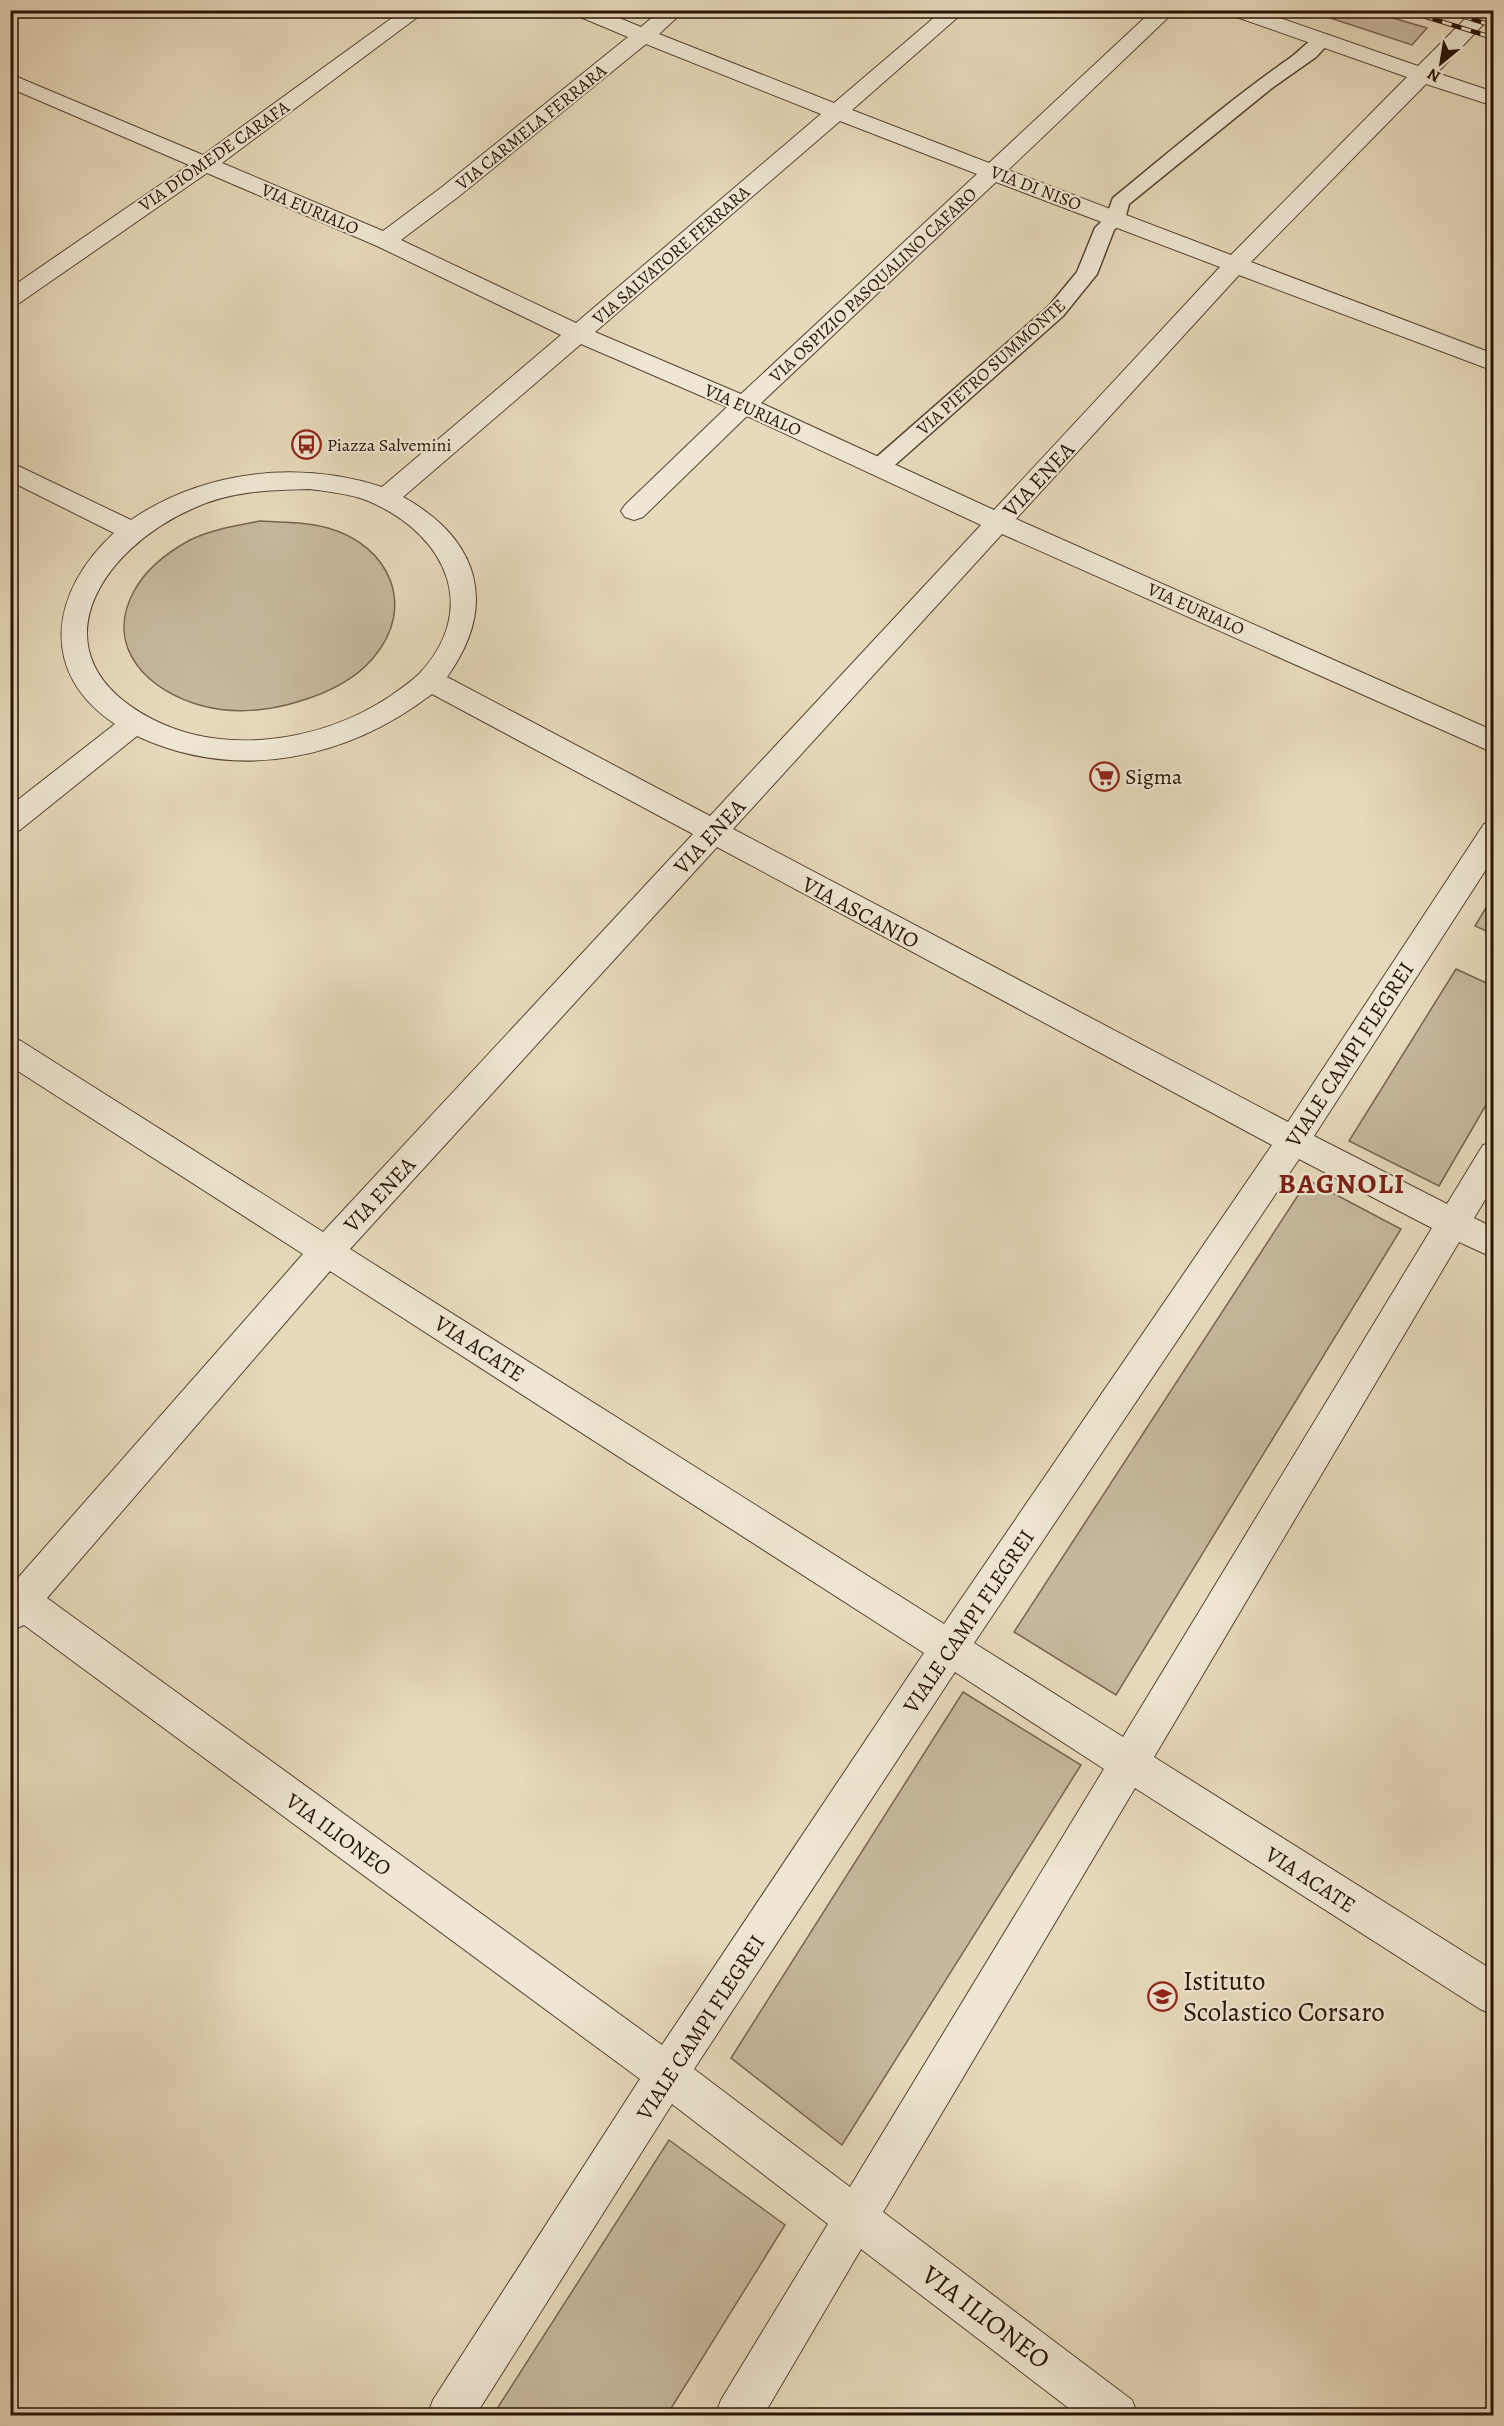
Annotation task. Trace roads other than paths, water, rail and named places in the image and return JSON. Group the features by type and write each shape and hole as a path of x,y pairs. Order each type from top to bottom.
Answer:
{"street":[{"name":"VIA DIOMEDE CARAFA","path":"10,299 205,164 417,10"},
{"name":"VIA DI NISO","path":"580,10 836,113 1494,363"},
{"name":"VIA CARMELA FERRARA","path":"384,241 450,192 675,10"},
{"name":"VIA SALVATORE FERRARA","path":"386,498 956,10"},
{"name":"VIA OSPIZIO PASQUALINO CAFARO","path":"634,512 744,405 1166,10"},
{"path":"1235,10 1494,100"},
{"name":"VIA ENEA","path":"14,1602 327,1251 1235,265 1486,10"},
{"name":"VIA EURIALO","path":"10,80 384,241 579,334 744,405 998,522 1494,743"},
{"path":"10,470 132,531"},
{"path":"309,480 354,487 386,498 433,528 457,561 466,600 456,641 430,680 391,711 343,734 288,748 233,751 179,742 134,724 100,698 79,666 73,630 80,594 101,561 132,531 181,503 214,491 261,482 309,480"},
{"name":"VIA ASCANIO","path":"430,680 712,833 1453,1224"},
{"path":"10,822 134,724"},
{"name":"VIALE CAMPI FLEGREI","path":"449,2415 667,2074 949,1648 1293,1141 1494,832"},
{"name":"VIA ACATE","path":"10,1050 1494,1995"},
{"path":"737,2415 1494,1155"},
{"path":"1453,1224 1494,1244"},
{"name":"VIA ILIONEO","path":"14,1602 667,2074 1116,2415"}],"lane":[{"name":"VIA PIETRO SUMMONTE","path":"879,467 1056,311 1087,274 1105,228 1115,219 1120,202 1323,40"}],"railway":[{"path":"1404,10 1494,38"},
{"path":"1443,10 1494,26"}],"place":[{"name":"Piazza Salvemini","path":"306,445"},
{"name":"Sigma","path":"1104,776"},
{"name":"Istituto Scolastico Corsaro","path":"1162,1997"}],"district":[{"name":"BAGNOLI","path":"1342,1183"}]}
